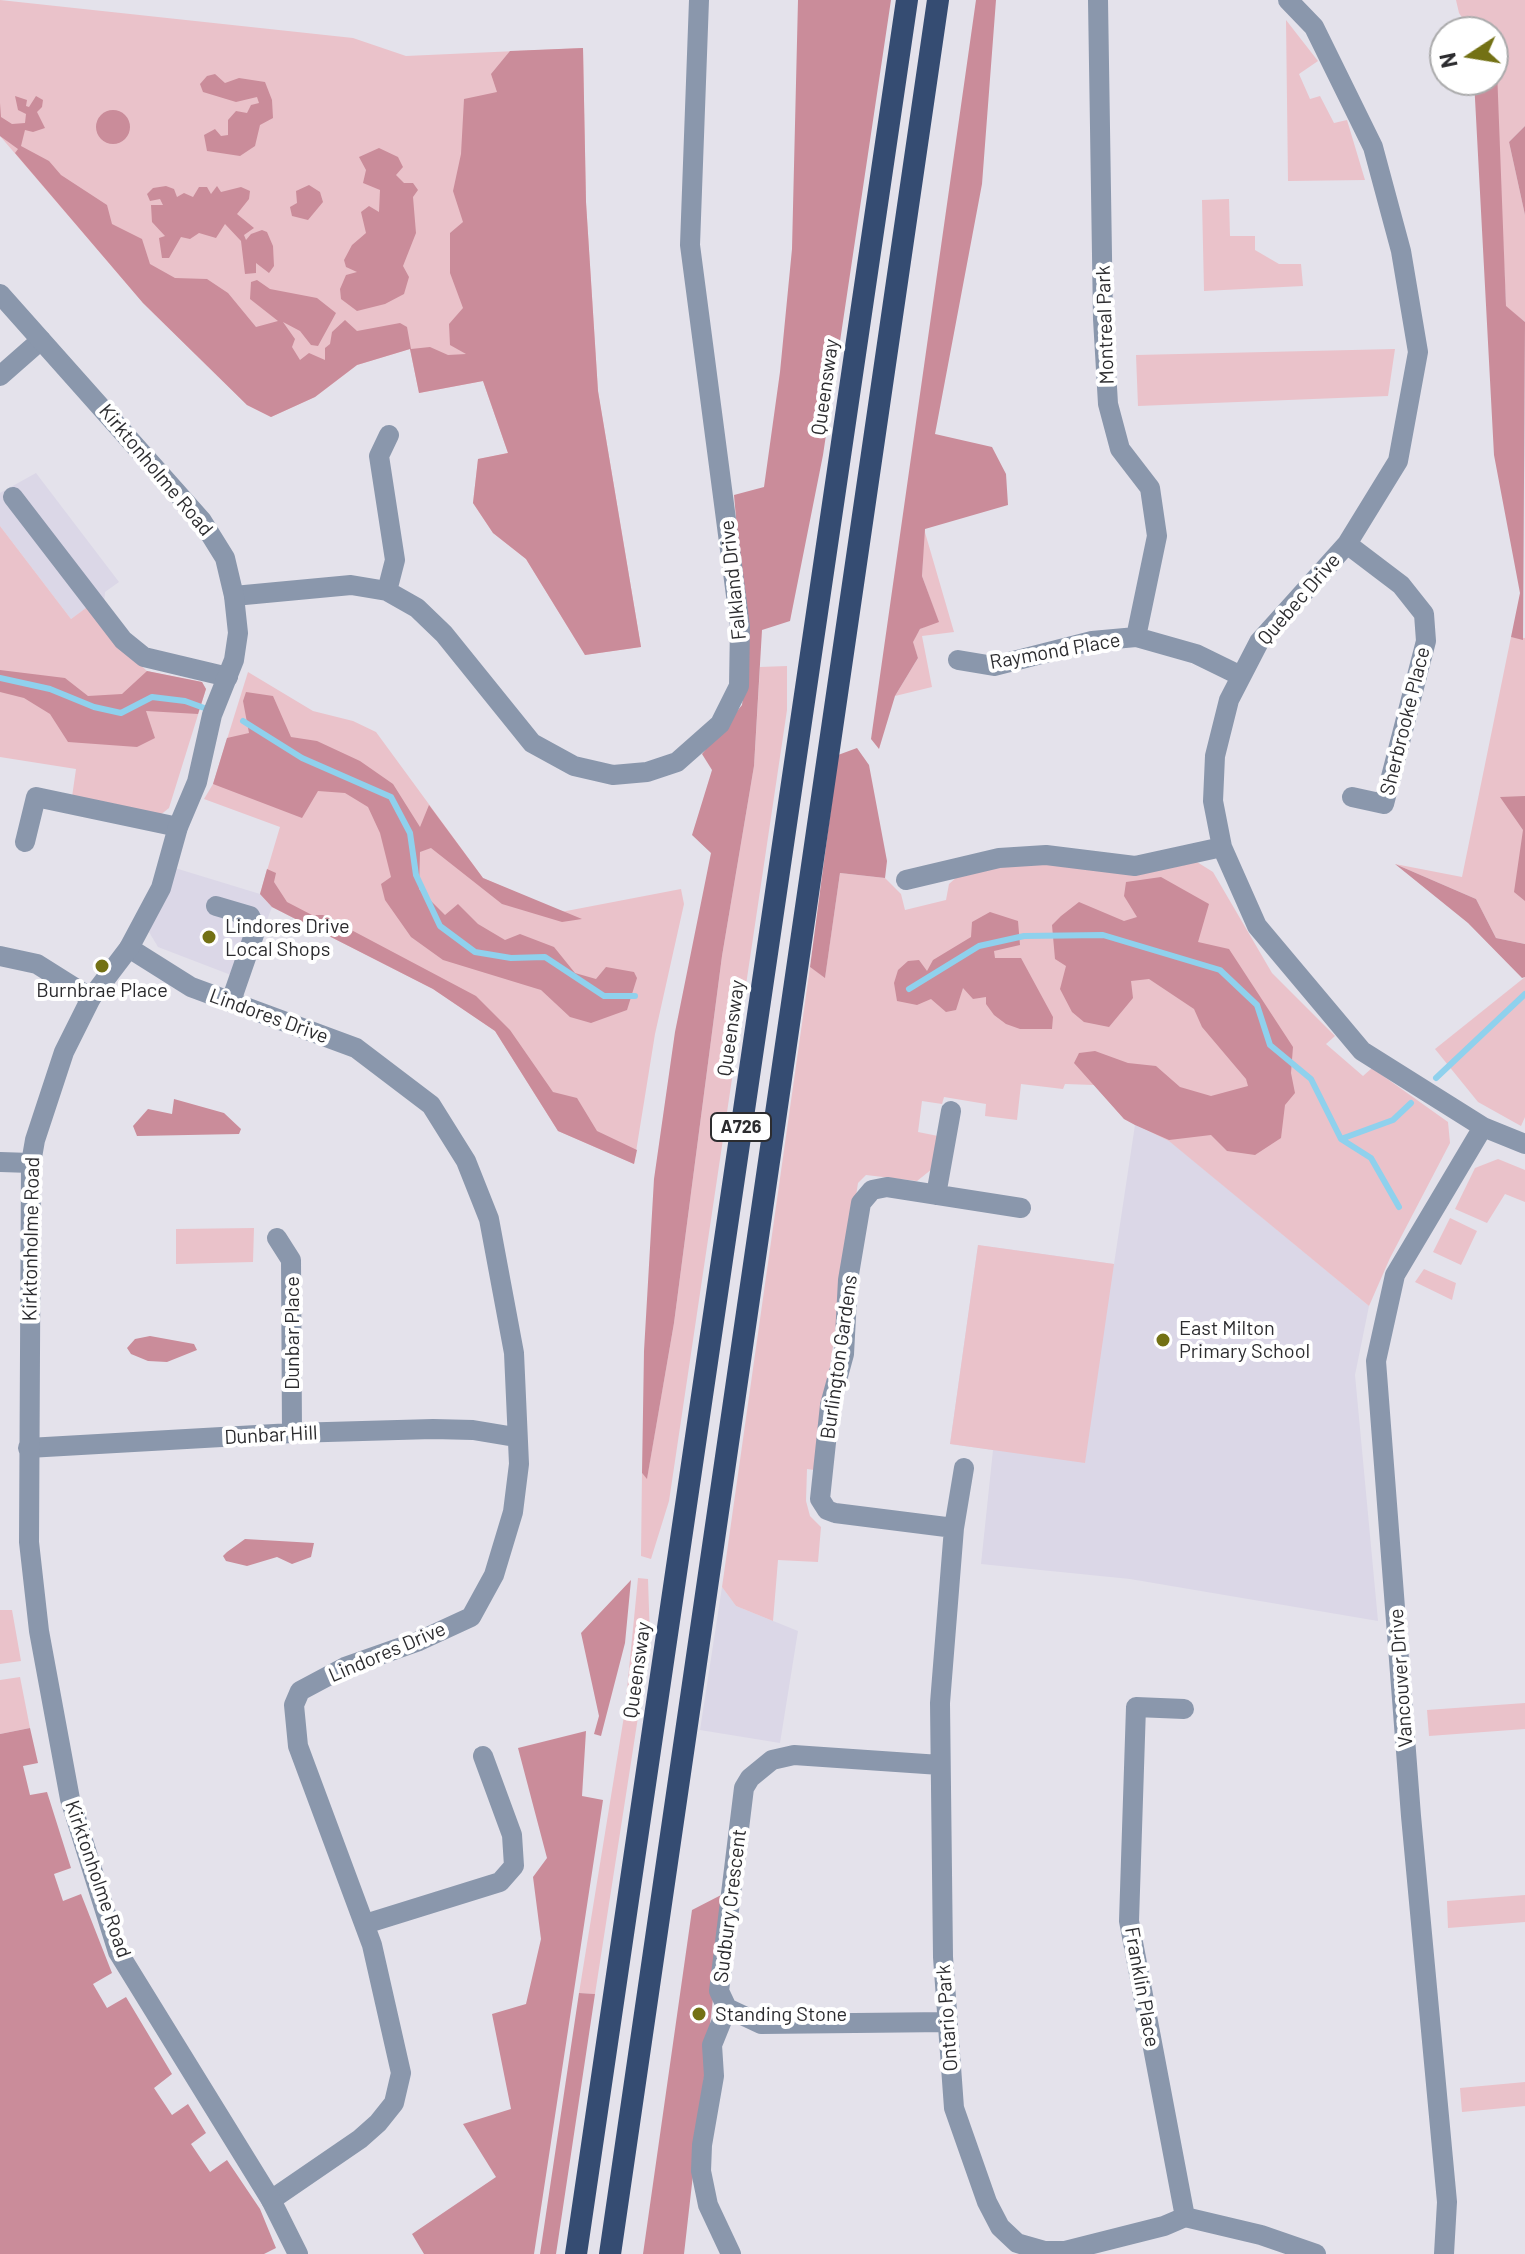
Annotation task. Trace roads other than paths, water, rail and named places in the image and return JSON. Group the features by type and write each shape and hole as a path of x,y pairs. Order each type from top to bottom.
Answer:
{"highway":[{"name":"Queensway","path":"576,2254 907,0"},
{"name":"A726","path":"610,2254 938,0"}],"street":[{"name":"Falkland Drive","path":"234,596 351,585 387,591 417,608 444,634 532,743 574,766 613,775 647,772 677,762 720,724 739,686 740,626 690,245 699,0"},
{"name":"Montreal Park","path":"1098,0 1103,319 1108,404 1120,449 1150,488 1157,536 1136,637"},
{"name":"Quebec Drive","path":"1288,0 1314,27 1373,147 1401,251 1418,352 1398,461 1347,544 1259,642 1229,700 1215,756 1213,801 1222,847 1257,926 1362,1051 1483,1127 1525,1144"},
{"name":"Kirktonholme Road","path":"0,294 202,521 225,558 234,596 238,633 228,677 212,715 197,782 178,827 161,888 129,948 91,998 64,1052 44,1103 31,1163 29,1542 39,1631 70,1799 118,1952 271,2200 298,2254"},
{"path":"0,376 41,340"},
{"path":"387,591 395,560 379,456 389,435"},
{"path":"13,497 123,640 144,657 228,677"},
{"name":"Sherbrooke Place","path":"1347,544 1401,585 1424,614 1426,641 1384,804 1352,797"},
{"name":"Raymond Place","path":"958,660 994,666 1092,641 1136,637 1196,654 1241,676"},
{"path":"25,842 36,797 178,827"},
{"path":"906,880 999,858 1046,855 1135,866 1222,847"},
{"path":"216,906 250,916 256,929 231,1001"},
{"name":"Lindores Drive","path":"129,948 191,987 356,1048 431,1105 466,1161 489,1219 514,1353 515,1437 519,1464 513,1512 494,1575 471,1617 419,1641 345,1667 300,1691 294,1705 298,1746 365,1924 399,2052 401,2073 394,2103 360,2139 271,2200"},
{"path":"0,956 37,964 91,998"},
{"path":"936,1195 951,1111"},
{"name":"Vancouver Drive","path":"1444,2254 1447,2202 1411,1816 1399,1627 1376,1361 1395,1275 1483,1127"},
{"path":"0,1162 31,1163"},
{"name":"Burlington Gardens","path":"954,1528 835,1513 827,1510 820,1499 830,1405 844,1354 848,1280 861,1203 872,1190 887,1187 1021,1208"},
{"name":"Dunbar Place","path":"277,1238 291,1260 292,1433"},
{"name":"Dunbar Hill","path":"28,1448 292,1433 473,1430 515,1437"},
{"name":"Ontario Park","path":"964,1468 954,1528 940,1703 943,1957 954,2108 987,2202 1000,2227 1017,2243 1045,2251 1065,2252 1185,2217 1261,2235 1316,2254"},
{"name":"Franklin Place","path":"1184,1709 1136,1707 1129,1921 1185,2217"},
{"name":"Sudbury Crescent","path":"940,1765 794,1755 772,1760 750,1778 744,1788 719,1991 727,2008 761,2024 948,2022"},
{"path":"365,1924 500,1882 514,1866 512,1835 483,1756"},
{"path":"727,2008 712,2045 714,2076 702,2145 701,2171 708,2205 731,2254"}],"waterway":[{"path":"0,678 50,689 94,707 121,713 152,697 185,701 207,709"},
{"path":"243,721 302,758 391,797 410,833 416,875 440,926 475,952 511,958 545,957 604,996 635,996"},
{"path":"909,989 979,946 1024,936 1103,935 1220,970 1257,1005 1270,1045 1311,1079 1341,1139 1371,1158 1399,1207"},
{"path":"1436,1078 1525,994"},
{"path":"1341,1139 1393,1120 1411,1103"}],"place":[{"name":"Lindores Drive Local Shops","path":"209,937"},
{"name":"Burnbrae Place","path":"102,966"},
{"name":"East Milton Primary School","path":"1163,1340"},
{"name":"Standing Stone","path":"699,2014"}]}
